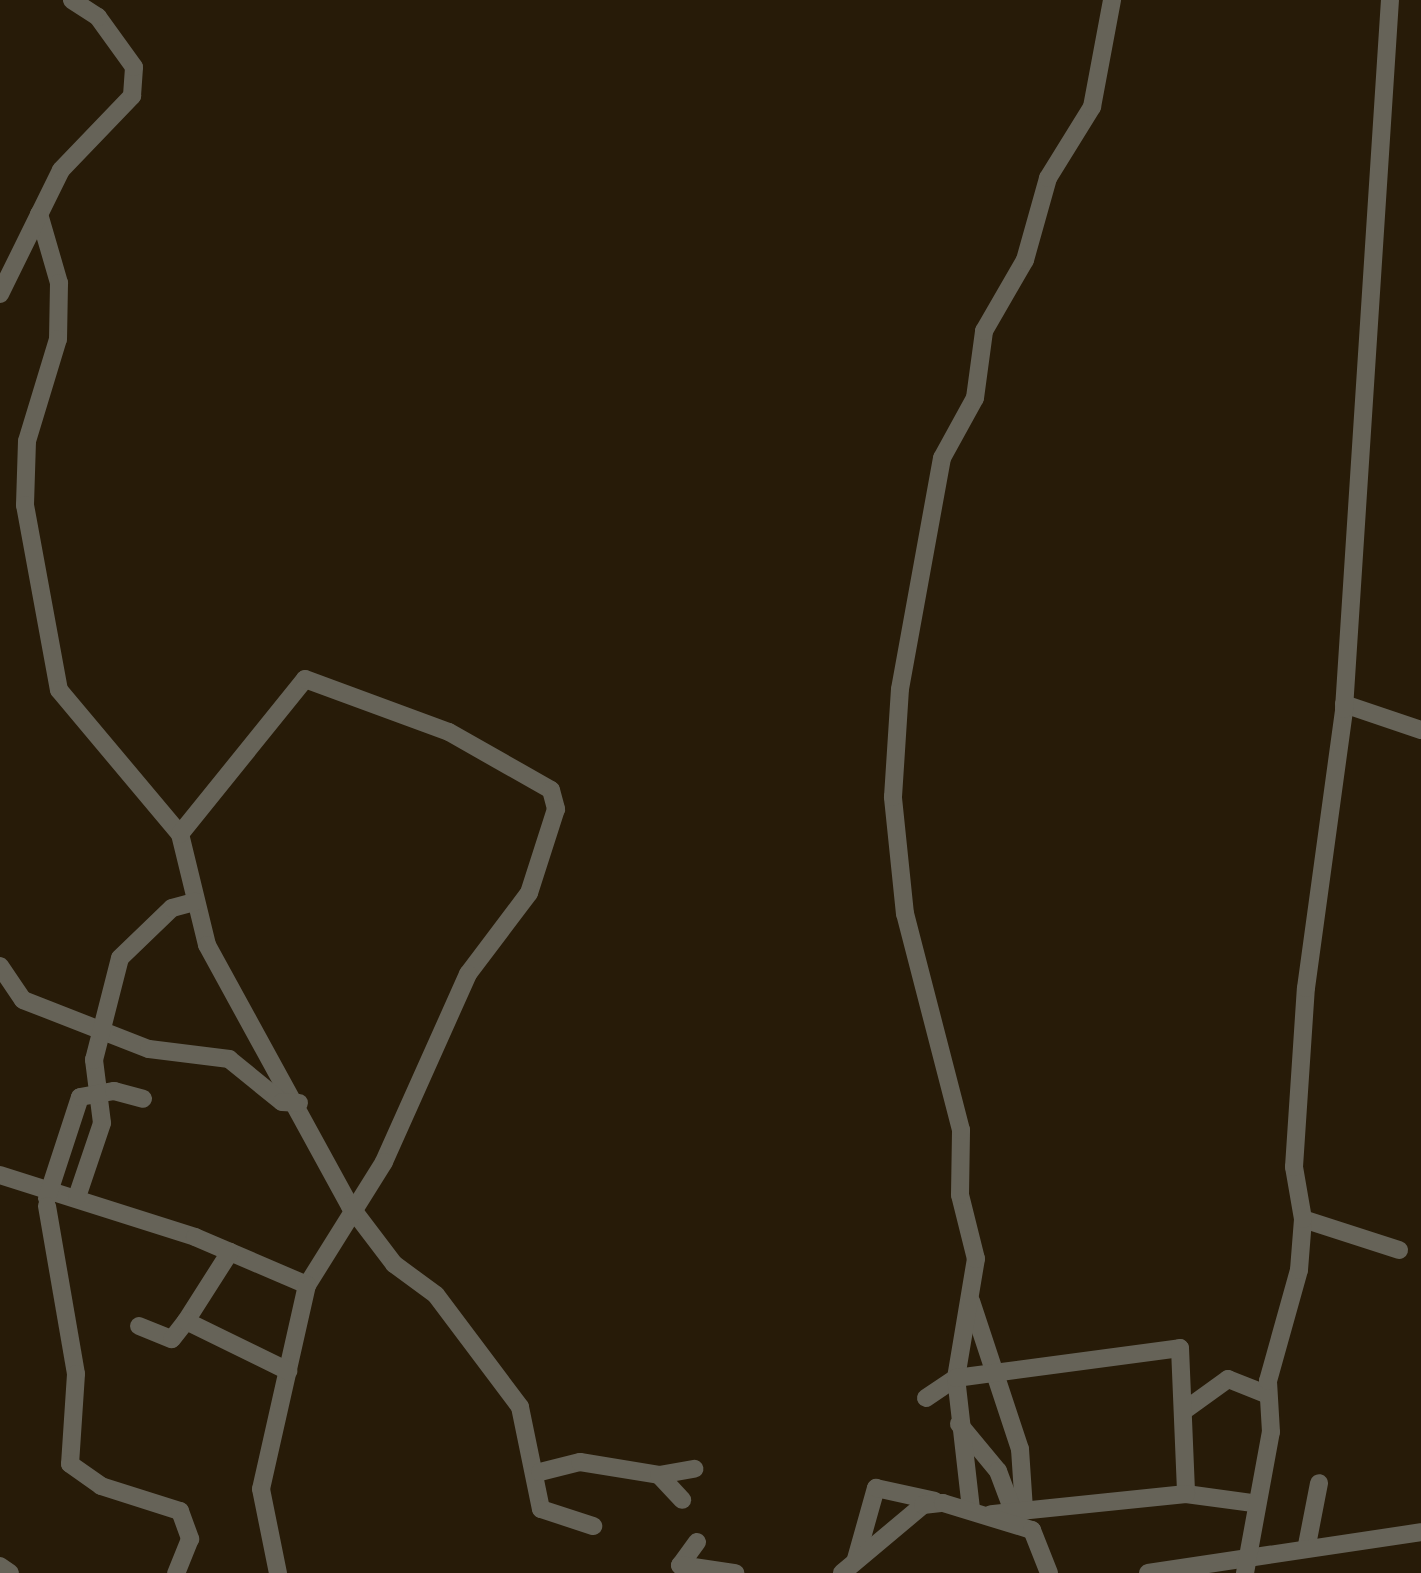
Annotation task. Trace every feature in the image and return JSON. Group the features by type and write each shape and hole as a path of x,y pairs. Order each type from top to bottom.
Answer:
{"street":[{"path":"0,294 61,170 132,96 134,67 98,17 72,0"},
{"path":"970,1509 956,1378 976,1259 960,1194 961,1130 913,964 894,736 942,458 975,398 984,331 1026,260 1048,178 1092,106 1112,0"},
{"path":"1246,1563 1253,1503 1271,1432 1266,1394 1303,1219 1294,1166 1306,988 1344,704 1390,0"},
{"path":"39,214 59,282 58,339 26,441 25,505 46,639 66,704 180,834 195,902 260,1048 298,1103 350,1206 495,1370 520,1407 540,1472 540,1509 593,1526"},
{"path":"180,834 305,679 449,732 551,790 556,808 529,893 468,974 384,1162 350,1206 306,1285 262,1489 278,1573"},
{"path":"1344,704 1421,730"},
{"path":"58,1196 102,1124 91,1091 120,958 172,908 195,902"},
{"path":"1,971 23,1000 82,1027 101,1042 228,1059 282,1102 298,1103"},
{"path":"91,1091 143,1100"},
{"path":"91,1091 71,1108 58,1196 76,1374 70,1464 101,1486 180,1511 190,1539 176,1573"},
{"path":"0,1174 230,1252 306,1285"},
{"path":"1303,1219 1399,1250"},
{"path":"139,1326 172,1339 230,1252"},
{"path":"971,1301 1020,1449 1018,1510"},
{"path":"186,1321 288,1371"},
{"path":"926,1398 956,1378 1180,1348 1186,1494"},
{"path":"1185,1410 1228,1379 1266,1394"},
{"path":"959,1424 998,1471 1018,1510"},
{"path":"540,1472 580,1462 659,1475 694,1468"},
{"path":"659,1475 682,1500"},
{"path":"1307,1545 1320,1484"},
{"path":"849,1566 876,1488 991,1514 1032,1530 1050,1573"},
{"path":"991,1514 1186,1494 1253,1503"},
{"path":"849,1566 923,1505 942,1503"},
{"path":"1148,1573 1246,1563 1307,1545 1421,1532"},
{"path":"690,1556 735,1573"},
{"path":"0,1566 10,1573"}]}
